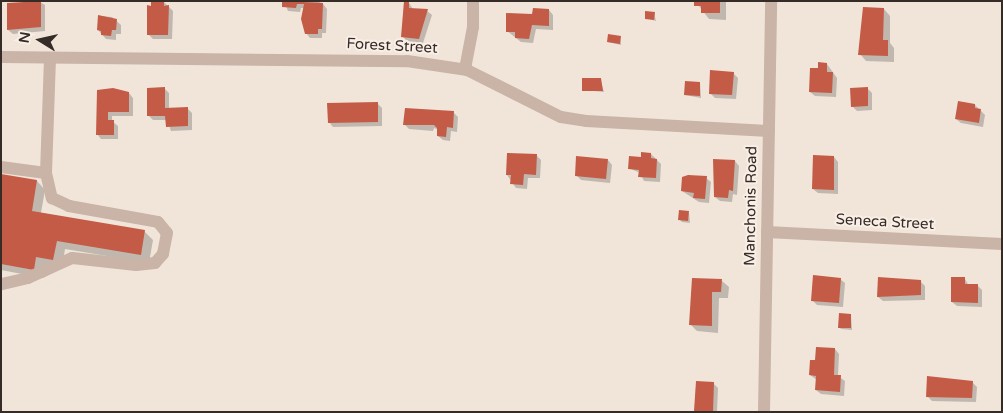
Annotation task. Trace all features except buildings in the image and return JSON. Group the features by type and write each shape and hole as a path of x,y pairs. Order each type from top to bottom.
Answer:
{"street":[{"path":"465,69 473,27 473,1"},
{"name":"Manchonis Road","path":"764,412 771,1"},
{"name":"Forest Street","path":"1,58 398,61 465,69 561,117 586,122 768,131"},
{"path":"1,284 28,278 72,258 136,265 155,263 162,254 167,233 158,222 69,206 52,198 46,174 50,59"},
{"path":"1,167 46,174"},
{"name":"Seneca Street","path":"767,232 1002,244"}]}
